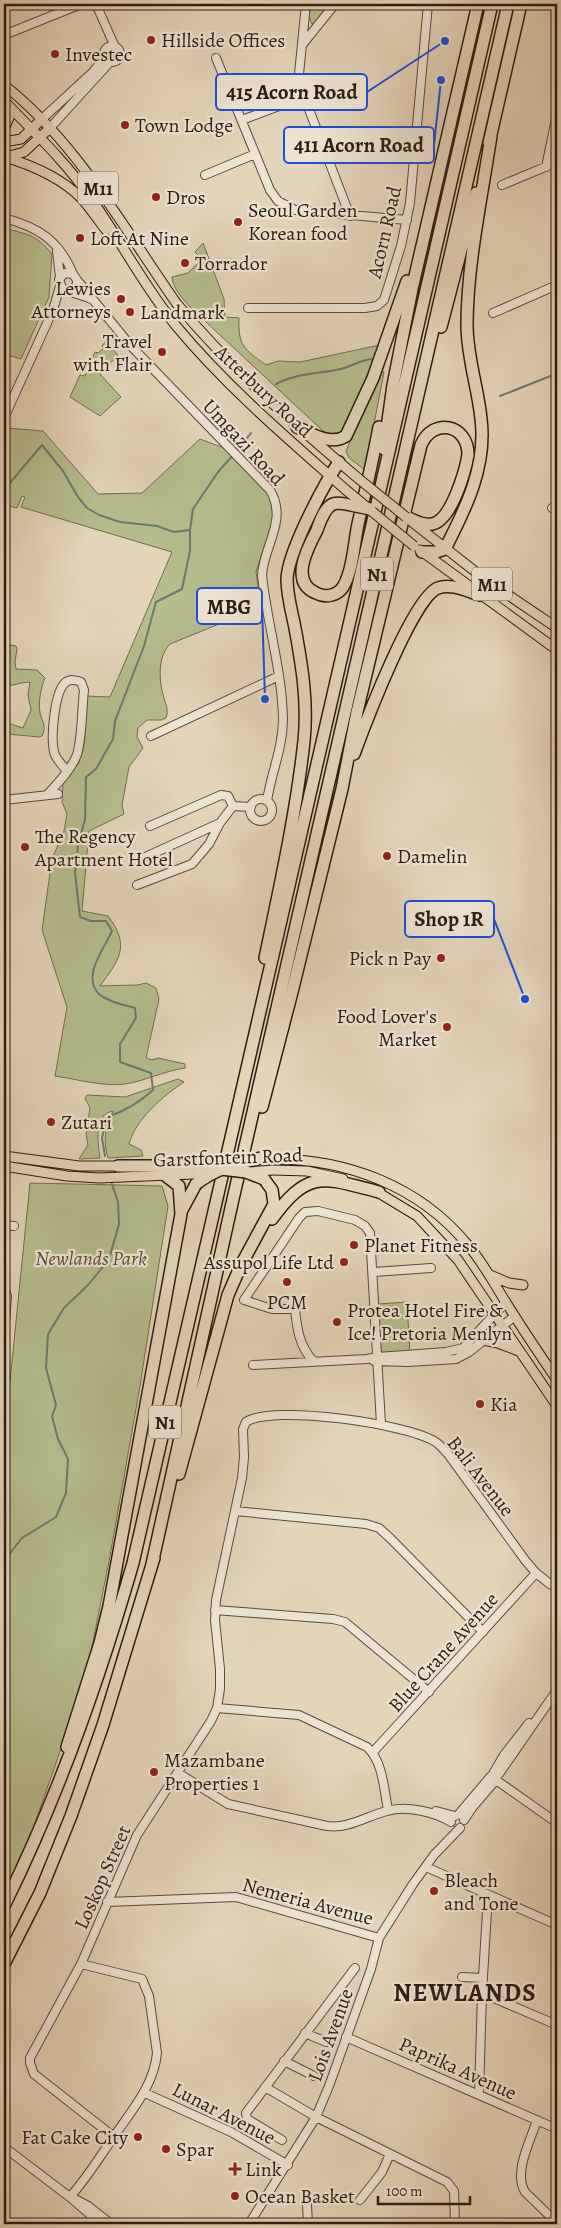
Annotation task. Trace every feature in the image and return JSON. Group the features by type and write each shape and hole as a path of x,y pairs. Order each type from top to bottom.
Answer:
{"highway":[{"path":"382,478 388,412 409,304 478,4"},
{"name":"N1","path":"4,1906 79,1736 108,1653 133,1563 492,4"},
{"name":"N1","path":"4,1964 40,1893 72,1816 111,1699 152,1564 246,1145 508,4"},
{"path":"412,423 445,312 491,136 522,4"},
{"path":"418,549 436,552 446,549 472,490 482,456 481,418 468,341 467,319 469,290 491,136"},
{"path":"297,427 313,435 336,440 346,436 382,354 405,289 421,231 432,206"},
{"path":"370,509 351,505 337,503 328,508 303,560 302,575 307,587 314,593 324,596 336,594 343,586 348,574 392,365 409,304"},
{"path":"246,1145 259,1114 275,1060 342,788 357,712 421,444 425,436 435,429 454,429 464,436 467,442 467,461 444,517 436,523 423,527 406,517"},
{"path":"259,1019 263,969 288,849 304,740 306,693 288,594 288,569 296,545 330,475 339,462"},
{"path":"342,788 377,695 425,598 436,589 445,586 480,594"},
{"path":"196,1171 223,1168 267,1158"},
{"path":"118,1166 212,1173 223,1168 268,1175 274,1204 241,1265 228,1295 152,1564"},
{"path":"44,1816 90,1676 109,1606 181,1214 196,1171"},
{"path":"166,1176 179,1186 181,1214"},
{"path":"250,1249 291,1194 310,1183 333,1181 379,1192"}],"main road":[{"name":"Atterbury Road","path":"4,85 50,128 100,192 177,304 212,343 297,427 406,517"},
{"name":"Atterbury Road","path":"6,103 33,129 89,196 175,324 217,372 346,490 418,549 557,650"},
{"path":"4,129 8,118 6,103"},
{"path":"4,142 21,139 42,119"},
{"path":"4,156 24,152 50,128"},
{"path":"4,156 25,163 49,176 82,199 127,258 135,265"},
{"name":"M11","path":"423,527 446,549 557,628"},
{"path":"4,1156 70,1165 118,1166"},
{"name":"Garstfontein Road","path":"4,1166 67,1176 99,1178 166,1176 267,1158 328,1164 377,1178 401,1188 423,1203 456,1232 490,1275 557,1380"},
{"name":"Garstfontein Road","path":"268,1175 307,1171 326,1174 379,1192 429,1226 458,1260 557,1406"},
{"name":"Garstfontein Road","path":"212,1173 246,1172"},
{"path":"490,1275 523,1285"},
{"path":"483,1340 498,1343 519,1351"}],"street":[{"path":"4,35 81,4"},
{"path":"42,119 108,60 117,61 120,58 120,51 115,47 96,4"},
{"path":"306,4 299,74 303,97 350,216"},
{"path":"302,45 335,4"},
{"name":"Acorn Road","path":"248,308 365,308 377,306 384,300 407,220 428,4"},
{"path":"50,128 108,60 106,29"},
{"path":"107,48 115,47"},
{"path":"216,58 270,190 283,205 295,210 407,220"},
{"path":"242,120 303,97"},
{"path":"546,167 557,114"},
{"path":"205,174 255,154"},
{"path":"502,185 557,162"},
{"name":"Umgazi Road","path":"4,218 39,230 56,247 75,277 130,345 270,490 277,504 278,517 264,559 262,575 283,720 276,766 264,800"},
{"path":"4,418 53,310 60,286 60,264 56,247"},
{"path":"53,310 69,291 77,286 75,277 68,272 60,276"},
{"path":"492,313 557,285"},
{"path":"60,286 69,291"},
{"name":"Umgazi Road","path":"69,291 86,295 94,301"},
{"path":"151,736 278,676"},
{"path":"47,795 67,771 77,756 84,690 81,682 78,680 68,680 64,684 58,698 53,728 52,740 55,754 67,771"},
{"path":"4,800 58,794"},
{"path":"150,826 221,795 228,796 233,806"},
{"path":"264,800 271,806 272,813 265,820 258,820 253,817 251,807 255,802 264,800"},
{"path":"233,806 251,807"},
{"path":"137,885 192,864 209,844 220,823 233,806"},
{"path":"142,858 220,823"},
{"path":"313,1361 306,1353 298,1337 295,1309 272,1309 244,1300 299,1218 309,1211 318,1211 355,1220 365,1226 370,1233 374,1272 381,1424"},
{"path":"4,1225 14,1226"},
{"path":"374,1272 431,1268"},
{"path":"4,1287 7,1296 4,1335"},
{"path":"378,1359 457,1350 468,1344 494,1313 506,1302"},
{"path":"253,1365 367,1359 449,1360 463,1357 515,1316"},
{"name":"Bali Avenue","path":"246,1422 261,1417 316,1416 381,1424 428,1438 440,1446 536,1573 554,1587"},
{"name":"Loskop Street","path":"114,2137 34,2074 30,2058 81,1964 137,1835 178,1773 217,1708 221,1678 215,1610 244,1466 243,1429 246,1422"},
{"path":"235,1511 376,1526 483,1632"},
{"name":"Blue Crane Avenue","path":"373,1752 536,1573"},
{"path":"215,1610 333,1619 344,1622 428,1692"},
{"name":"Lois Avenue","path":"249,2224 288,2165 316,2116 371,1969 379,1938 456,1819 496,1777 512,1745 557,1690"},
{"path":"217,1708 299,1716 359,1743 373,1752 377,1760 388,1810"},
{"path":"178,1773 228,1804 327,1826 343,1826 388,1810 422,1812 456,1819"},
{"path":"496,1777 557,1823"},
{"name":"Lois Avenue","path":"434,1855 460,1828 454,1827 456,1819"},
{"path":"426,1867 557,1925"},
{"path":"479,2095 482,1993 488,1895"},
{"name":"Nemeria Avenue","path":"108,1902 236,1897 379,1938"},
{"path":"70,2197 83,2182 144,2093 157,2061 149,1996 144,1983 137,1977 81,1964"},
{"path":"282,2140 246,2116 246,2113 355,1968"},
{"path":"462,1977 483,1978"},
{"path":"482,1993 557,2026"},
{"path":"305,2033 326,2042"},
{"name":"Paprika Avenue","path":"346,2037 557,2128"},
{"path":"284,2061 314,2076"},
{"path":"264,2087 452,2186 454,2191 455,2224"},
{"name":"Lunar Avenue","path":"144,2093 231,2132 288,2165"},
{"path":"537,2120 522,2167 521,2186 557,2223"},
{"path":"4,2147 70,2197 100,2224"},
{"path":"360,2200 382,2172 390,2154"},
{"path":"70,2197 88,2206 111,2224"},
{"path":"307,2205 308,2224"}],"green space":[{"path":"311,4 332,4 321,20 312,24 309,17"},
{"path":"4,228 36,239 52,254 49,297 21,359 4,354"},
{"path":"203,243 224,299 225,317 239,318 241,341 252,355 266,365 278,361 300,362 380,345 377,361 344,432 330,434 323,431 191,308 179,294 174,286 172,277 188,273 199,262 195,258 198,255 195,252"},
{"path":"107,340 118,356 99,373 121,397 100,416 70,397 80,375 85,376 95,352 98,353 104,348 102,346"},
{"path":"381,371 384,372 365,470 349,458 346,451"},
{"path":"7,428 43,431 98,494 142,493 200,439 224,448 266,491 271,500 273,519 256,572 261,607 170,644 166,649 160,670 162,692 167,710 166,718 147,720 138,728 137,737 143,748 129,767 122,805 124,814 89,831 82,911 108,916 115,927 121,944 117,960 100,986 146,983 156,988 159,999 146,1058 152,1060 158,1058 185,1064 185,1068 125,1084 99,1084 55,1076 67,1007 42,930 52,859 64,831 67,814 62,802 63,783 79,763 85,696 110,697 172,552 21,507 25,497 22,496 17,508 4,505 4,436"},
{"path":"10,645 16,646 17,649 16,669 37,670 45,678 39,704 44,729 42,736 39,737 7,734 4,737 4,722 23,728 31,710 28,695 30,682 4,686 4,659"},
{"path":"178,1079 184,1082 151,1109 132,1135 129,1144 141,1150 143,1156 108,1158 105,1144 106,1134 113,1111 107,1113 102,1118 98,1130 100,1158 79,1159 88,1145 86,1134 90,1108 85,1098 87,1095 125,1097"},
{"name":"Newlands Park","path":"30,1183 162,1186 168,1206 140,1386 110,1556 86,1677 12,1889 4,1902 4,1396 10,1381"},
{"path":"407,1302 410,1355 380,1354 378,1304"}],"waterway":[{"path":"276,384 284,380 341,369 362,361 375,359"},
{"path":"500,396 553,375 557,367"},
{"path":"237,451 251,433"},
{"path":"4,490 42,445 63,471 78,497 87,508 99,515 120,522 157,526 174,532 190,530 193,509 218,472 234,454"},
{"path":"105,1156 102,1138 107,1117 132,1106 153,1090 151,1073 120,1062 120,1044 136,1018 135,1008 116,1003 99,994 94,987 92,979 96,962 112,931 106,921 91,921 80,917 75,873 78,846 85,819 86,777 96,769 113,739 115,721 144,646 156,602 182,589 190,551 190,530"},
{"path":"4,1561 22,1538 56,1517 66,1493 68,1459 58,1439 52,1416 56,1405 46,1368 48,1334 64,1308 89,1284 109,1259 119,1224 118,1202 112,1184"}],"place":[{"name":"Hillside Offices","path":"151,40"},
{"name":"415 Acorn Road","path":"445,41"},
{"name":"Investec","path":"55,54"},
{"name":"411 Acorn Road","path":"441,80"},
{"name":"Town Lodge","path":"125,125"},
{"name":"Dros","path":"156,197"},
{"name":"Seoul Garden Korean food","path":"238,222"},
{"name":"Loft At Nine","path":"80,238"},
{"name":"Torrador","path":"185,263"},
{"name":"Lewies Attorneys","path":"121,299"},
{"name":"Landmark","path":"130,312"},
{"name":"Travel with Flair","path":"162,352"},
{"name":"MBG","path":"265,699"},
{"name":"The Regency Apartment Hotel","path":"25,847"},
{"name":"Damelin","path":"387,856"},
{"name":"Pick n Pay","path":"441,958"},
{"name":"Shop 1R","path":"525,999"},
{"name":"Food Lover's Market","path":"447,1027"},
{"name":"Zutari","path":"51,1122"},
{"name":"Planet Fitness","path":"354,1245"},
{"name":"Assupol Life Ltd","path":"344,1262"},
{"name":"PCM","path":"287,1282"},
{"name":"Protea Hotel Fire & Ice! Pretoria Menlyn","path":"337,1322"},
{"name":"Kia","path":"480,1404"},
{"name":"Mazambane Properties 1","path":"154,1772"},
{"name":"Bleach and Tone","path":"434,1891"},
{"name":"Fat Cake City","path":"138,2137"},
{"name":"Spar","path":"166,2149"},
{"name":"Link","path":"235,2169"},
{"name":"Ocean Basket","path":"235,2196"}],"district":[{"name":"NEWLANDS","path":"465,1992"}]}
